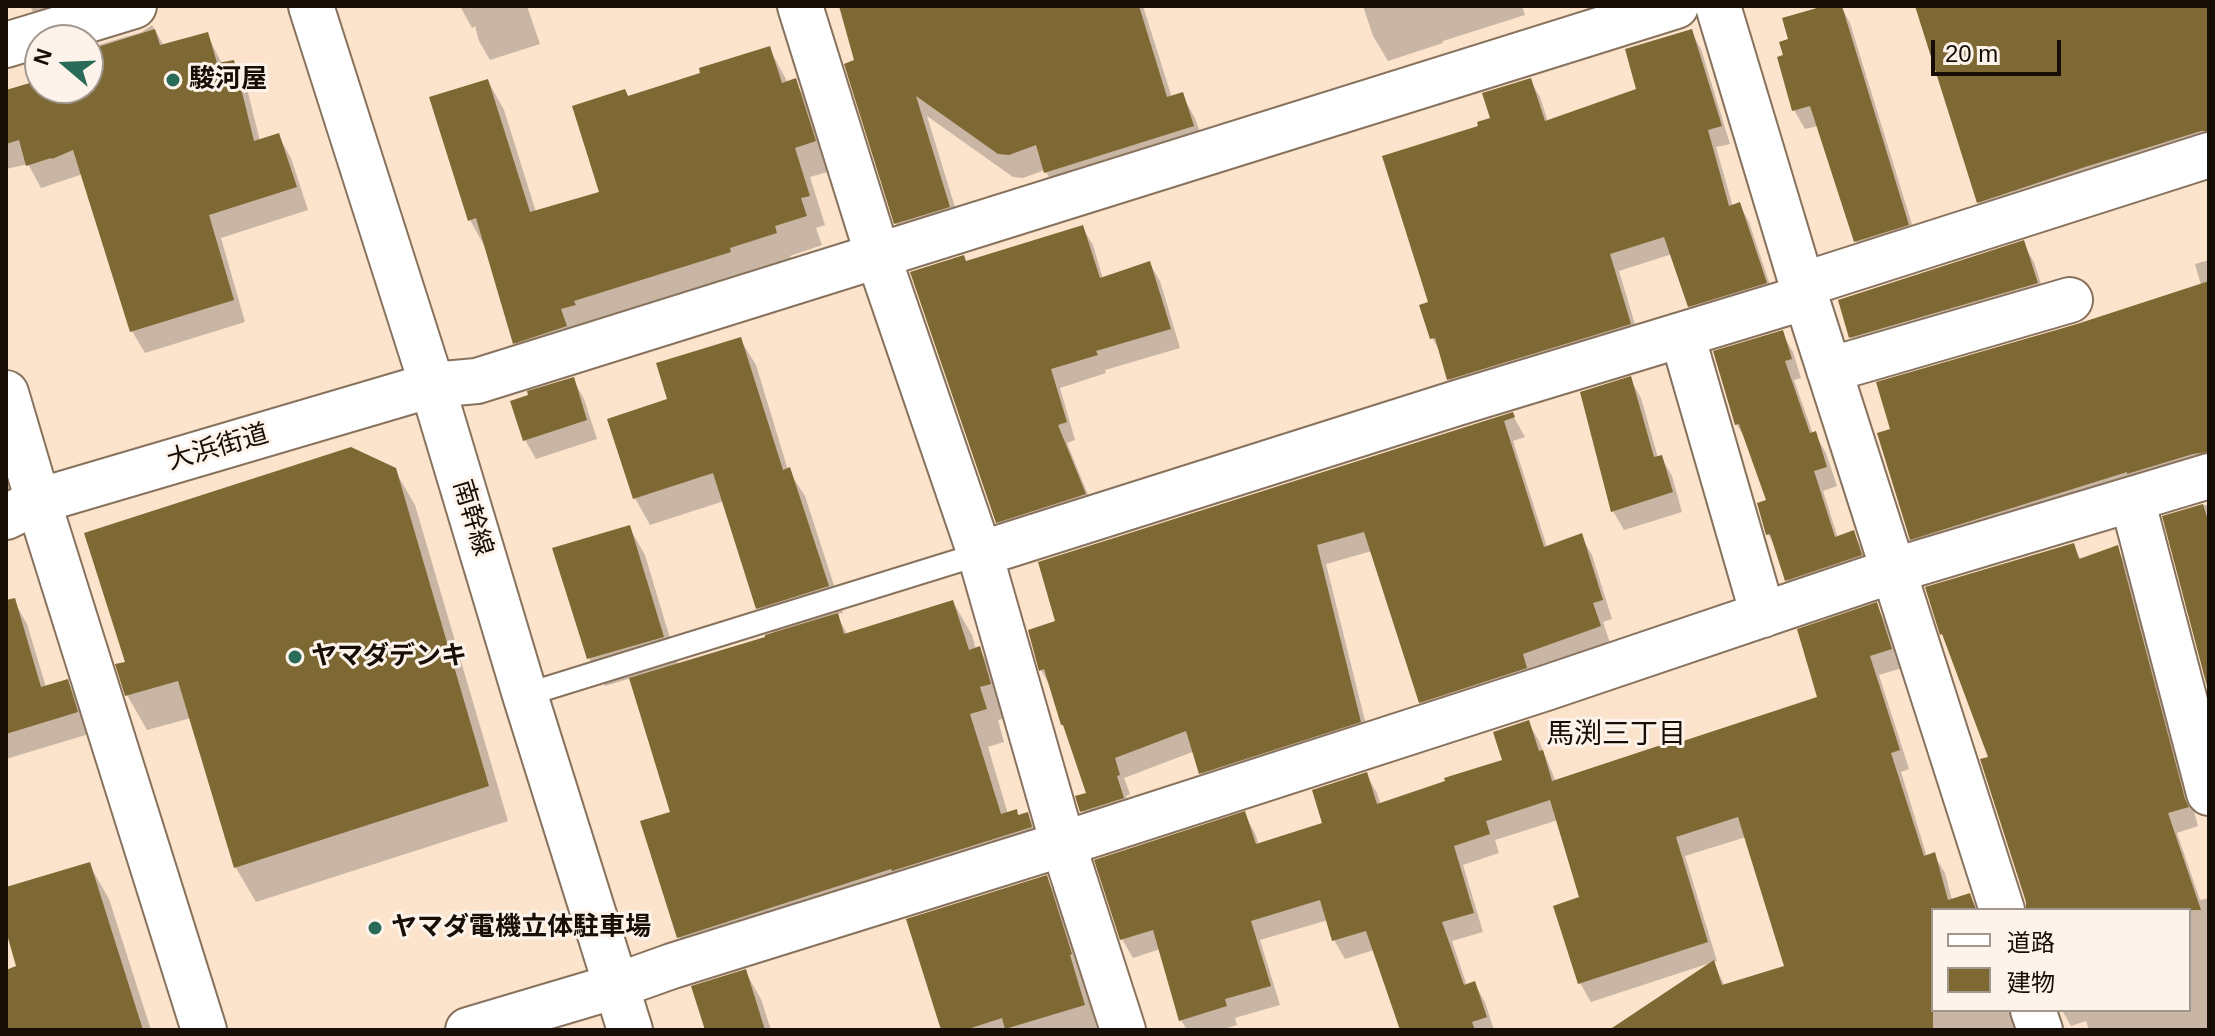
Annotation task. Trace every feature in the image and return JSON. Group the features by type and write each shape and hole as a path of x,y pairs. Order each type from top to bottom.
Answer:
{"street":[{"path":"6,45 134,6"},
{"name":"南幹線","path":"311,6 432,385 630,1030"},
{"path":"800,6 878,256 980,554 1063,844 1123,1030"},
{"name":"大浜街道","path":"22,509 432,385 477,381 1676,6"},
{"path":"1718,6 1804,291 2001,908"},
{"path":"980,554 1442,407 1682,335 2209,155"},
{"path":"1829,370 2070,300"},
{"path":"1682,335 1763,615"},
{"path":"6,393 22,509 204,1030"},
{"path":"468,1030 1063,844 1546,688 1892,571 2209,476"},
{"path":"2132,499 2203,742 2209,793"}],"lane":[{"path":"525,695 980,554"}],"building":[{"path":"839,6 1139,6 1167,97 1183,92 1194,126 1044,173 1036,145 1009,155 998,154 916,96 950,207 894,224 844,64 854,60"},
{"path":"1824,6 1842,6 1909,225 1854,242 1810,106 1792,111 1777,57 1783,55 1779,42 1788,39 1782,18"},
{"path":"1915,6 2209,6 2209,131 1977,203"},
{"path":"155,29 160,45 208,32 217,63 234,60 254,141 279,133 297,187 209,215 234,300 130,332 73,150 26,166 19,140 6,144 6,90 24,85 24,104 104,104 104,45"},
{"path":"1692,29 1722,126 1708,130 1729,206 1740,202 1767,283 1688,307 1664,237 1610,254 1631,324 1447,380 1435,338 1430,339 1419,305 1428,302 1382,156 1478,126 1477,122 1490,118 1482,93 1531,78 1545,121 1636,89 1625,49"},
{"path":"770,46 782,83 796,78 816,141 795,148 810,196 801,198 807,216 775,226 777,233 730,248 731,252 574,301 576,305 561,309 567,326 513,344 476,218 468,221 429,97 488,79 530,212 599,192 572,106 625,89 628,96 700,73 699,68"},
{"path":"1083,225 1100,278 1150,261 1171,329 1096,351 1098,355 1051,369 1067,422 1058,425 1086,494 996,523 910,272 964,255 966,261"},
{"path":"2024,240 2038,283 1849,338 1838,300"},
{"path":"2209,281 2209,452 2127,472 1910,540 1877,433 1890,429 1876,382 2077,324"},
{"path":"1783,330 1792,359 1785,361 1810,433 1816,431 1827,467 1814,471 1835,537 1854,530 1862,555 1785,581 1757,503 1766,500 1739,424 1735,425 1713,351"},
{"path":"741,337 783,470 790,467 829,586 756,609 713,473 633,499 607,419 667,399 656,363"},
{"path":"1631,376 1654,457 1662,455 1673,492 1611,512 1580,392"},
{"path":"574,377 587,420 523,441 510,401 528,395 527,391"},
{"path":"1513,412 1515,417 1504,421 1544,547 1582,533 1603,600 1593,603 1601,626 1523,654 1527,668 1419,703 1364,532 1317,545 1361,722 1199,774 1186,731 1115,758 1124,798 1080,812 1075,796 1086,793 1044,669 1039,671 1028,630 1055,621 1038,562"},
{"path":"351,447 396,468 489,786 234,868 178,681 125,696 115,664 125,662 84,533"},
{"path":"2203,504 2209,524 2209,694 2162,516"},
{"path":"630,525 664,637 587,659 552,548"},
{"path":"2074,543 2079,559 2118,545 2189,807 2168,813 2201,910 2026,908 1980,759 1988,757 1940,635 1925,587"},
{"path":"15,598 41,687 68,679 78,712 6,734 6,600"},
{"path":"953,600 969,650 980,646 991,684 980,687 987,709 970,714 1001,814 1017,809 1018,815 1028,812 1032,827 677,938 640,821 670,812 629,678 838,613 844,634"},
{"path":"1877,602 1892,649 1870,656 1900,750 1891,753 1924,856 1935,852 1948,900 1970,893 1975,908 1931,908 1933,1030 1609,1030 1714,960 1722,985 1784,966 1738,817 1676,837 1708,942 1578,984 1553,906 1579,897 1550,800 1486,821 1490,834 1454,846 1474,913 1442,922 1464,985 1475,981 1487,1017 1472,1022 1475,1030 1400,1030 1366,931 1332,941 1320,900 1251,921 1271,986 1225,999 1227,1006 1179,1021 1153,930 1120,940 1094,860 1245,811 1256,844 1322,823 1312,790 1367,772 1377,804 1502,760 1493,732 1529,720 1539,751 1543,750 1552,781 1661,745 1662,748 1817,697 1797,629"},
{"path":"90,862 143,1030 6,1030 6,970 16,966 6,931 6,887"},
{"path":"1047,875 1085,1005 1005,1029 1002,1018 965,1030 941,1030 906,919"},
{"path":"746,969 765,1030 705,1030 691,986"}],"place":[{"name":"駿河屋","path":"173,80"},
{"name":"ヤマダデンキ","path":"295,657"},
{"name":"ヤマダ電機立体駐車場","path":"375,928"}],"district":[{"name":"馬渕三丁目","path":"1616,735"}]}
